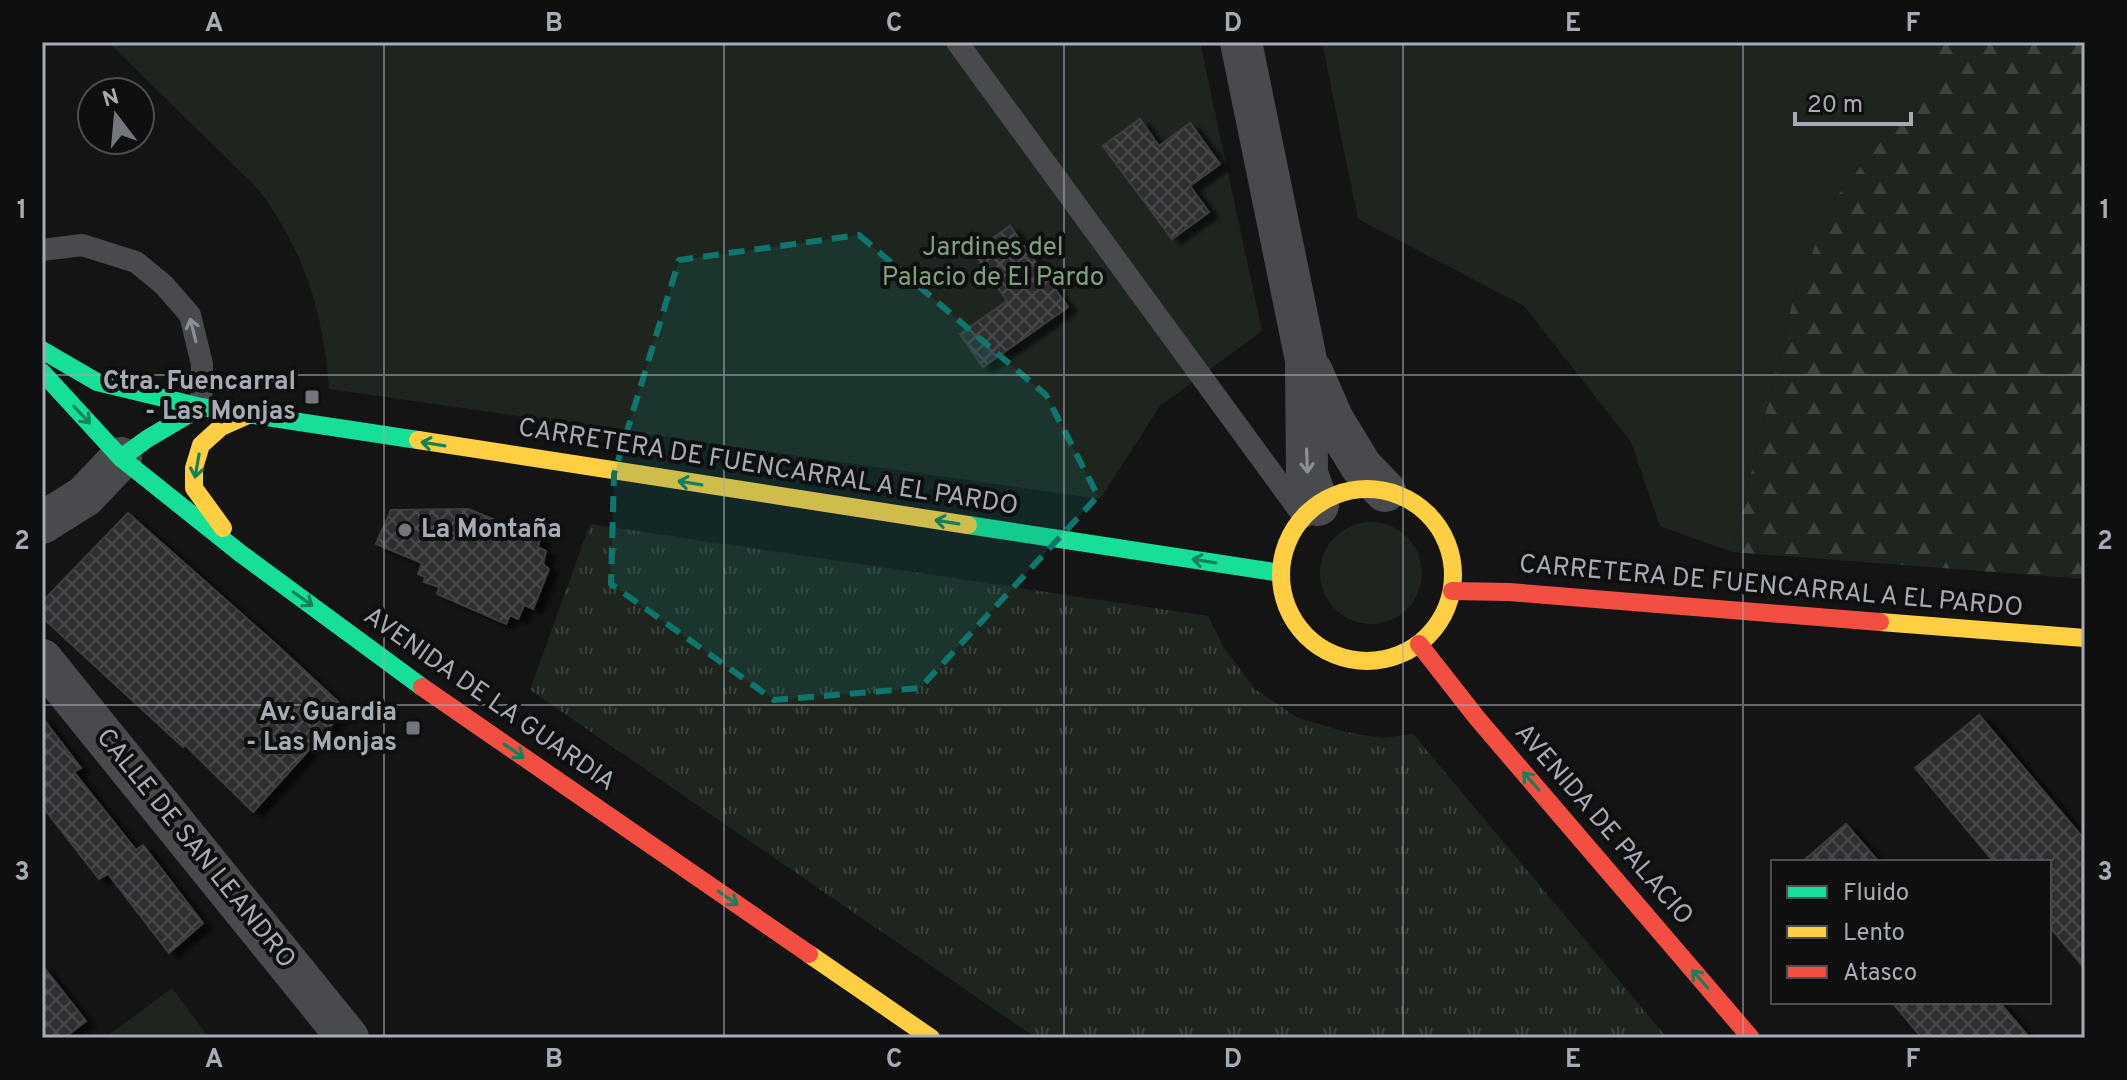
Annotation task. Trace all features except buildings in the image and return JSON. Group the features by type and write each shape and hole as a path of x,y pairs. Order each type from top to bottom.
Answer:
{"street":[{"path":"1241,42 1306,360 1307,473 1311,511"},
{"name":"CARRETERA DE FUENCARRAL A EL PARDO","path":"42,350 97,382 201,407 1281,573"},
{"path":"1306,360 1333,420 1361,466 1385,491"},
{"name":"AVENIDA DE LA GUARDIA","path":"42,372 240,553 436,697 931,1038"},
{"path":"97,382 113,408"},
{"path":"42,552 123,444 147,439 201,407"},
{"path":"240,553 194,488 194,468 201,445 221,427 248,415"},
{"path":"1357,490 1385,491 1410,500 1439,528 1452,557 1452,591 1440,621 1419,644 1392,658 1366,662 1350,660 1315,644 1296,624 1284,599 1281,573 1284,553 1292,534 1311,511 1332,497 1357,490"},
{"path":"42,523 85,496"},
{"name":"CARRETERA DE FUENCARRAL A EL PARDO","path":"1452,591 1509,592 2085,638"},
{"name":"AVENIDA DE PALACIO","path":"1419,644 1477,718 1751,1038"},
{"name":"CALLE DE SAN LEANDRO","path":"42,660 348,1038"}],"lane":[{"path":"957,42 1311,511"},
{"path":"42,250 82,245 136,262 164,285 190,315 202,364 201,407"}],"highlighted area":[{"path":"859,235 1046,395 1098,496 920,688 774,700 611,584 614,474 679,260"}],"green space":[{"name":"Jardines del Palacio de El Pardo","path":"108,42 1200,42 1262,331 1160,406 1100,499 329,389 316,308 309,283 288,235 258,189 156,89 156,76 143,76"},
{"path":"1322,42 1913,42 1944,63 1834,200 1794,296 1732,552 1660,526 1631,442 1524,306 1358,219"},
{"path":"1913,42 2085,42 2085,579 1732,552 1794,296 1834,200 1944,63"},
{"path":"1371,522 1390,526 1407,537 1418,554 1422,573 1418,592 1407,609 1390,620 1371,624 1352,620 1335,609 1324,592 1320,573 1324,554 1335,537 1352,526"},
{"path":"590,524 1208,616 1223,646 1255,689 1298,718 1346,732 1382,738 1413,734 1667,1038 1036,1038 530,690"},
{"path":"172,988 209,1038 105,1038"}],"traffic: fast":[{"path":"42,350 97,382 201,407 418,440"},
{"path":"42,372 121,458 240,553 422,687"},
{"path":"121,458 201,407"},
{"path":"968,525 1281,573"}],"traffic: slow":[{"path":"223,528 194,488 194,468 201,445 221,427 248,415"},
{"path":"418,440 968,525"},
{"path":"1367,489 1400,496 1428,514 1446,542 1453,575 1446,608 1428,636 1400,654 1367,661 1334,654 1306,636 1288,608 1281,575 1288,542 1306,514 1334,496 1367,489"},
{"path":"1880,622 2085,638"},
{"path":"809,954 931,1038"}],"traffic: jam":[{"path":"1452,591 1509,592 1880,622"},
{"path":"1419,644 1477,718 1751,1038"},
{"path":"422,687 809,954"}],"place":[{"name":"Ctra. Fuencarral - Las Monjas","path":"312,397"},
{"name":"La Montaña","path":"405,530"},
{"name":"Av. Guardia - Las Monjas","path":"413,728"}]}
